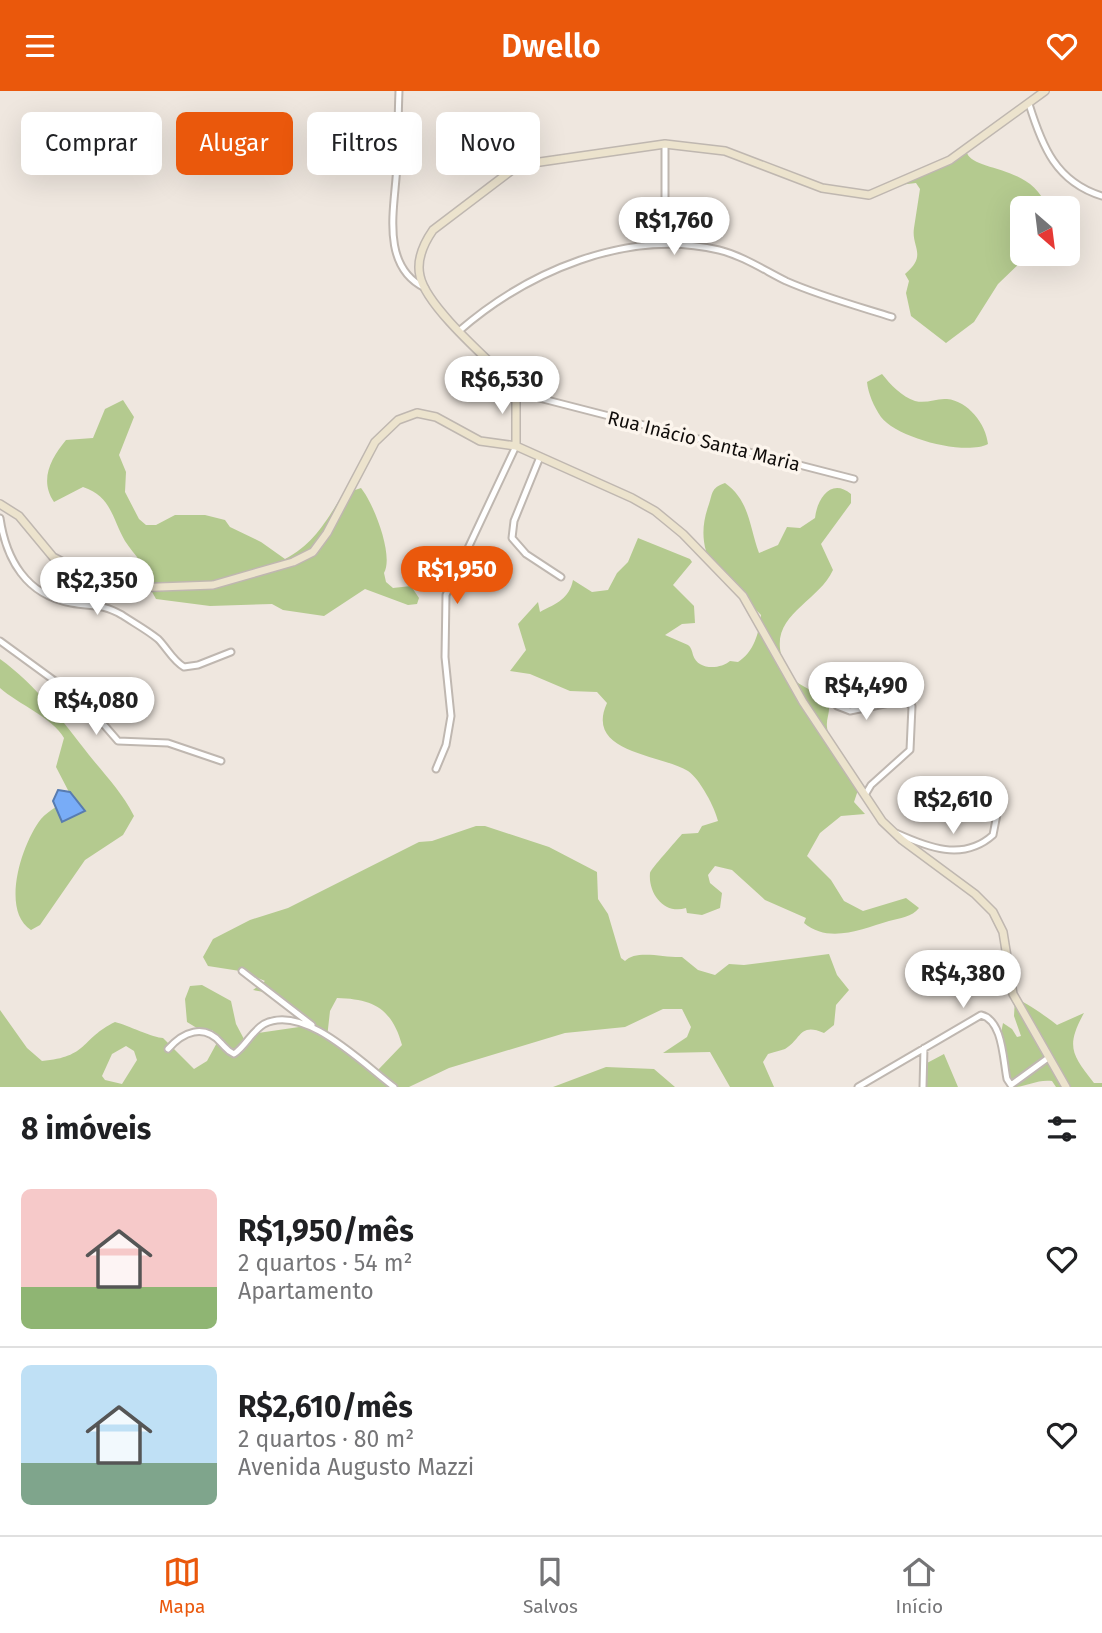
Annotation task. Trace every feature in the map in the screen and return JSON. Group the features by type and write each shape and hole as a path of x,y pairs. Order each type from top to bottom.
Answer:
{"street":[{"path":"399,91 397,166 391,230 404,267 416,284 425,288"},
{"path":"436,769 446,745 451,716 445,657 444,602 516,446 516,387 459,331 425,288 419,265 426,240 433,230 512,170 533,163 665,144 725,151 822,188 869,195 950,160 1045,91"},
{"path":"1029,104 1041,143 1056,167 1072,181 1102,197"},
{"path":"665,144 666,243"},
{"path":"459,331 546,273 617,250 666,243 721,251 788,281 892,317"},
{"name":"Rua Inácio Santa Maria","path":"516,387 539,398 854,479"},
{"path":"0,504 19,516 39,543 64,564 132,588 195,588 273,569 313,552 327,533 375,442 390,426 407,416 425,413 480,441 516,446 655,511 699,550 751,607 803,702 891,830 975,894 993,912 1003,932 1013,994 1066,1087"},
{"path":"540,457 514,521 512,538 526,554 561,577"},
{"path":"0,518 5,547 16,570 29,582 55,598 69,603 99,604 114,611 152,634 184,667 198,666 232,652"},
{"path":"0,641 85,703 118,741 158,741 221,761"},
{"path":"837,706 850,711 904,700 912,706 910,750 871,785 865,795"},
{"path":"891,830 933,849 974,846 993,835 1000,799"},
{"path":"242,971 394,1087"},
{"path":"858,1087 981,1016 989,1018 996,1025 1009,1084 1017,1084 1048,1058"},
{"path":"168,1049 181,1036 199,1031 214,1036 234,1054 252,1033 278,1019 298,1020 315,1027"},
{"path":"923,1087 924,1048"}],"green space":[{"path":"967,153 980,163 1017,176 1041,196 1010,196 1010,266 1017,266 998,284 974,322 946,343 911,316 906,293 909,281 905,274 917,256 914,228 920,189 916,183 899,185"},
{"path":"882,374 901,393 915,401 947,399 962,404 980,421 988,444 964,448 932,443 889,425 876,409 867,382"},
{"path":"123,400 134,417 119,455 126,472 125,492 139,519 146,525 156,525 175,515 205,515 225,520 230,527 261,542 285,559 304,547 343,494 361,488 377,517 385,543 386,582 393,588 411,586 419,598 417,604 408,605 365,589 324,616 283,610 272,604 210,606 156,599 151,590 154,581 125,541 110,509 100,496 83,487 54,502 47,486 49,469 66,440 93,438 105,409"},
{"path":"725,483 744,506 759,553 778,545 787,527 800,528 815,518 822,498 831,489 844,489 851,494 851,503 821,544 833,570 825,583 792,615 784,626 780,640 781,656 793,679 829,704 829,737 858,790 854,802 865,814 841,816 820,833 807,856 831,880 844,901 863,911 906,898 919,908 909,915 857,931 824,933 804,923 806,918 765,900 732,870 715,866 708,875 710,883 722,893 720,908 702,915 687,913 686,908 665,906 652,888 651,871 682,834 698,833 702,826 718,821 702,787 688,771 615,742 606,732 603,720 607,703 597,692 570,691 530,674 510,671 526,650 518,624 538,602 540,612 557,603 569,592 573,580 592,592 608,590 617,573 628,562 638,538 692,562 673,585 694,606 695,623 682,624 665,635 688,645 696,660 705,666 721,666 744,658 755,641 761,615 721,579 708,557 703,534 713,492"},
{"path":"0,659 48,704 119,791 134,816 123,835 85,860 40,925 31,930 22,920 17,908 17,876 27,844 41,819 70,794 56,767 64,738 52,724 0,688"},
{"path":"476,826 485,826 549,847 597,872 598,899 608,914 621,958 625,961 636,955 682,957 698,970 715,975 729,964 744,965 829,954 837,975 849,990 836,1005 834,1025 824,1033 816,1030 805,1031 785,1049 768,1054 763,1062 774,1087 730,1087 710,1052 663,1053 687,1037 691,1027 682,1009 663,1009 625,1027 565,1033 449,1068 409,1087 0,1087 0,1010 27,1048 42,1061 68,1056 115,1022 163,1038 194,1069 207,1061 219,1039 212,1030 205,1033 187,1022 185,999 190,986 202,985 231,1001 236,1024 245,1041 258,1033 306,1026 308,1024 269,993 253,990 265,981 240,971 208,966 203,957 213,939 250,920 288,908 419,842 432,841","holes":["337,998 361,1001 380,1008 393,1023 402,1045 377,1071 327,1038 330,1011","126,1046 134,1051 137,1060 122,1084 105,1080 102,1076 112,1054"]},
{"path":"1015,998 1057,1025 1084,1013 1075,1034 1074,1050 1086,1073 1094,1083 1102,1083 1102,1087 1056,1087 1052,1081 1047,1081 1013,1087 999,1043 1003,1023 1012,1029 1017,1037 1021,1036 1014,1016"},
{"path":"944,1054 958,1087 919,1087 927,1063"},
{"path":"606,1067 654,1069 675,1087 553,1087"}],"water":[{"path":"58,790 70,792 85,811 62,822 53,801"}]}
